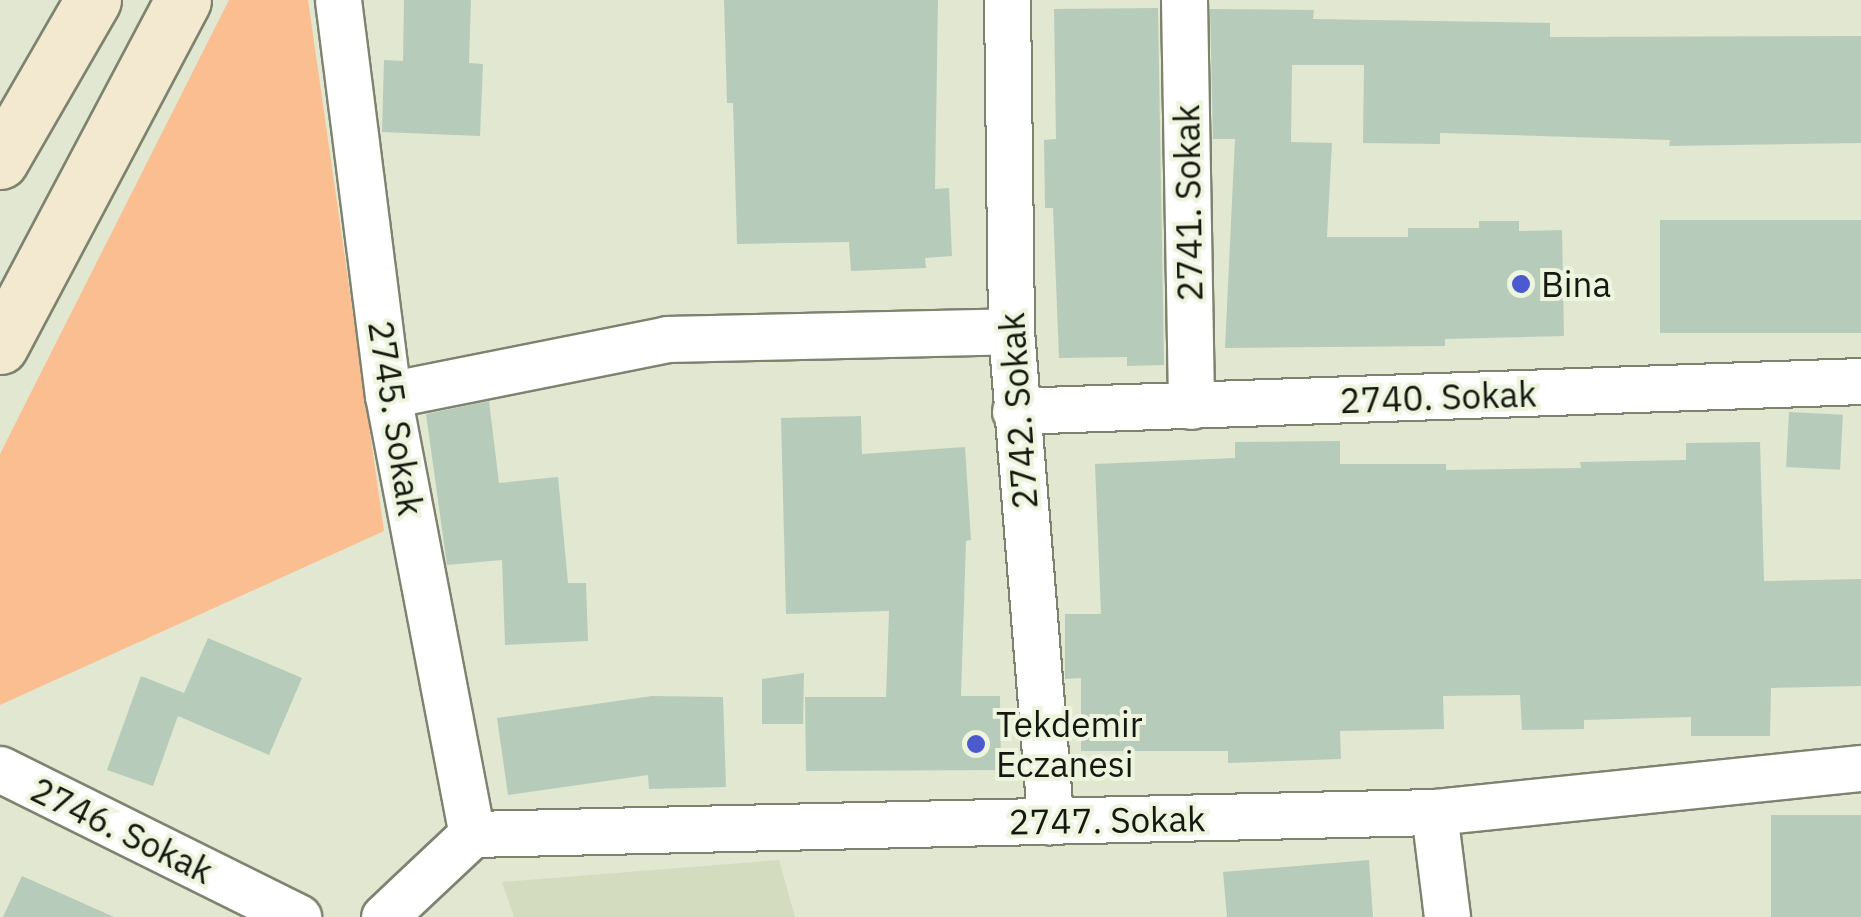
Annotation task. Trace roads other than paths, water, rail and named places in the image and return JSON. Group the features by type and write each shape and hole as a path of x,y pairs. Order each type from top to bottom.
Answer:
{"main road":[{"path":"0,161 93,0"},
{"path":"0,346 182,0"}],"street":[{"name":"2745. Sokak","path":"338,0 388,395 472,834"},
{"name":"2742. Sokak","path":"1006,0 1010,331 1050,821"},
{"name":"2741. Sokak","path":"1184,0 1192,406"},
{"path":"388,395 666,340 1010,331"},
{"name":"2740. Sokak","path":"1015,411 1861,381"},
{"name":"2747. Sokak","path":"472,834 1434,812 1861,768"},
{"name":"2746. Sokak","path":"0,769 298,917"},
{"path":"1434,812 1447,917"},
{"path":"384,917 472,834"}],"place":[{"name":"Bina","path":"1521,284"},
{"name":"Tekdemir Eczanesi","path":"976,744"}]}
